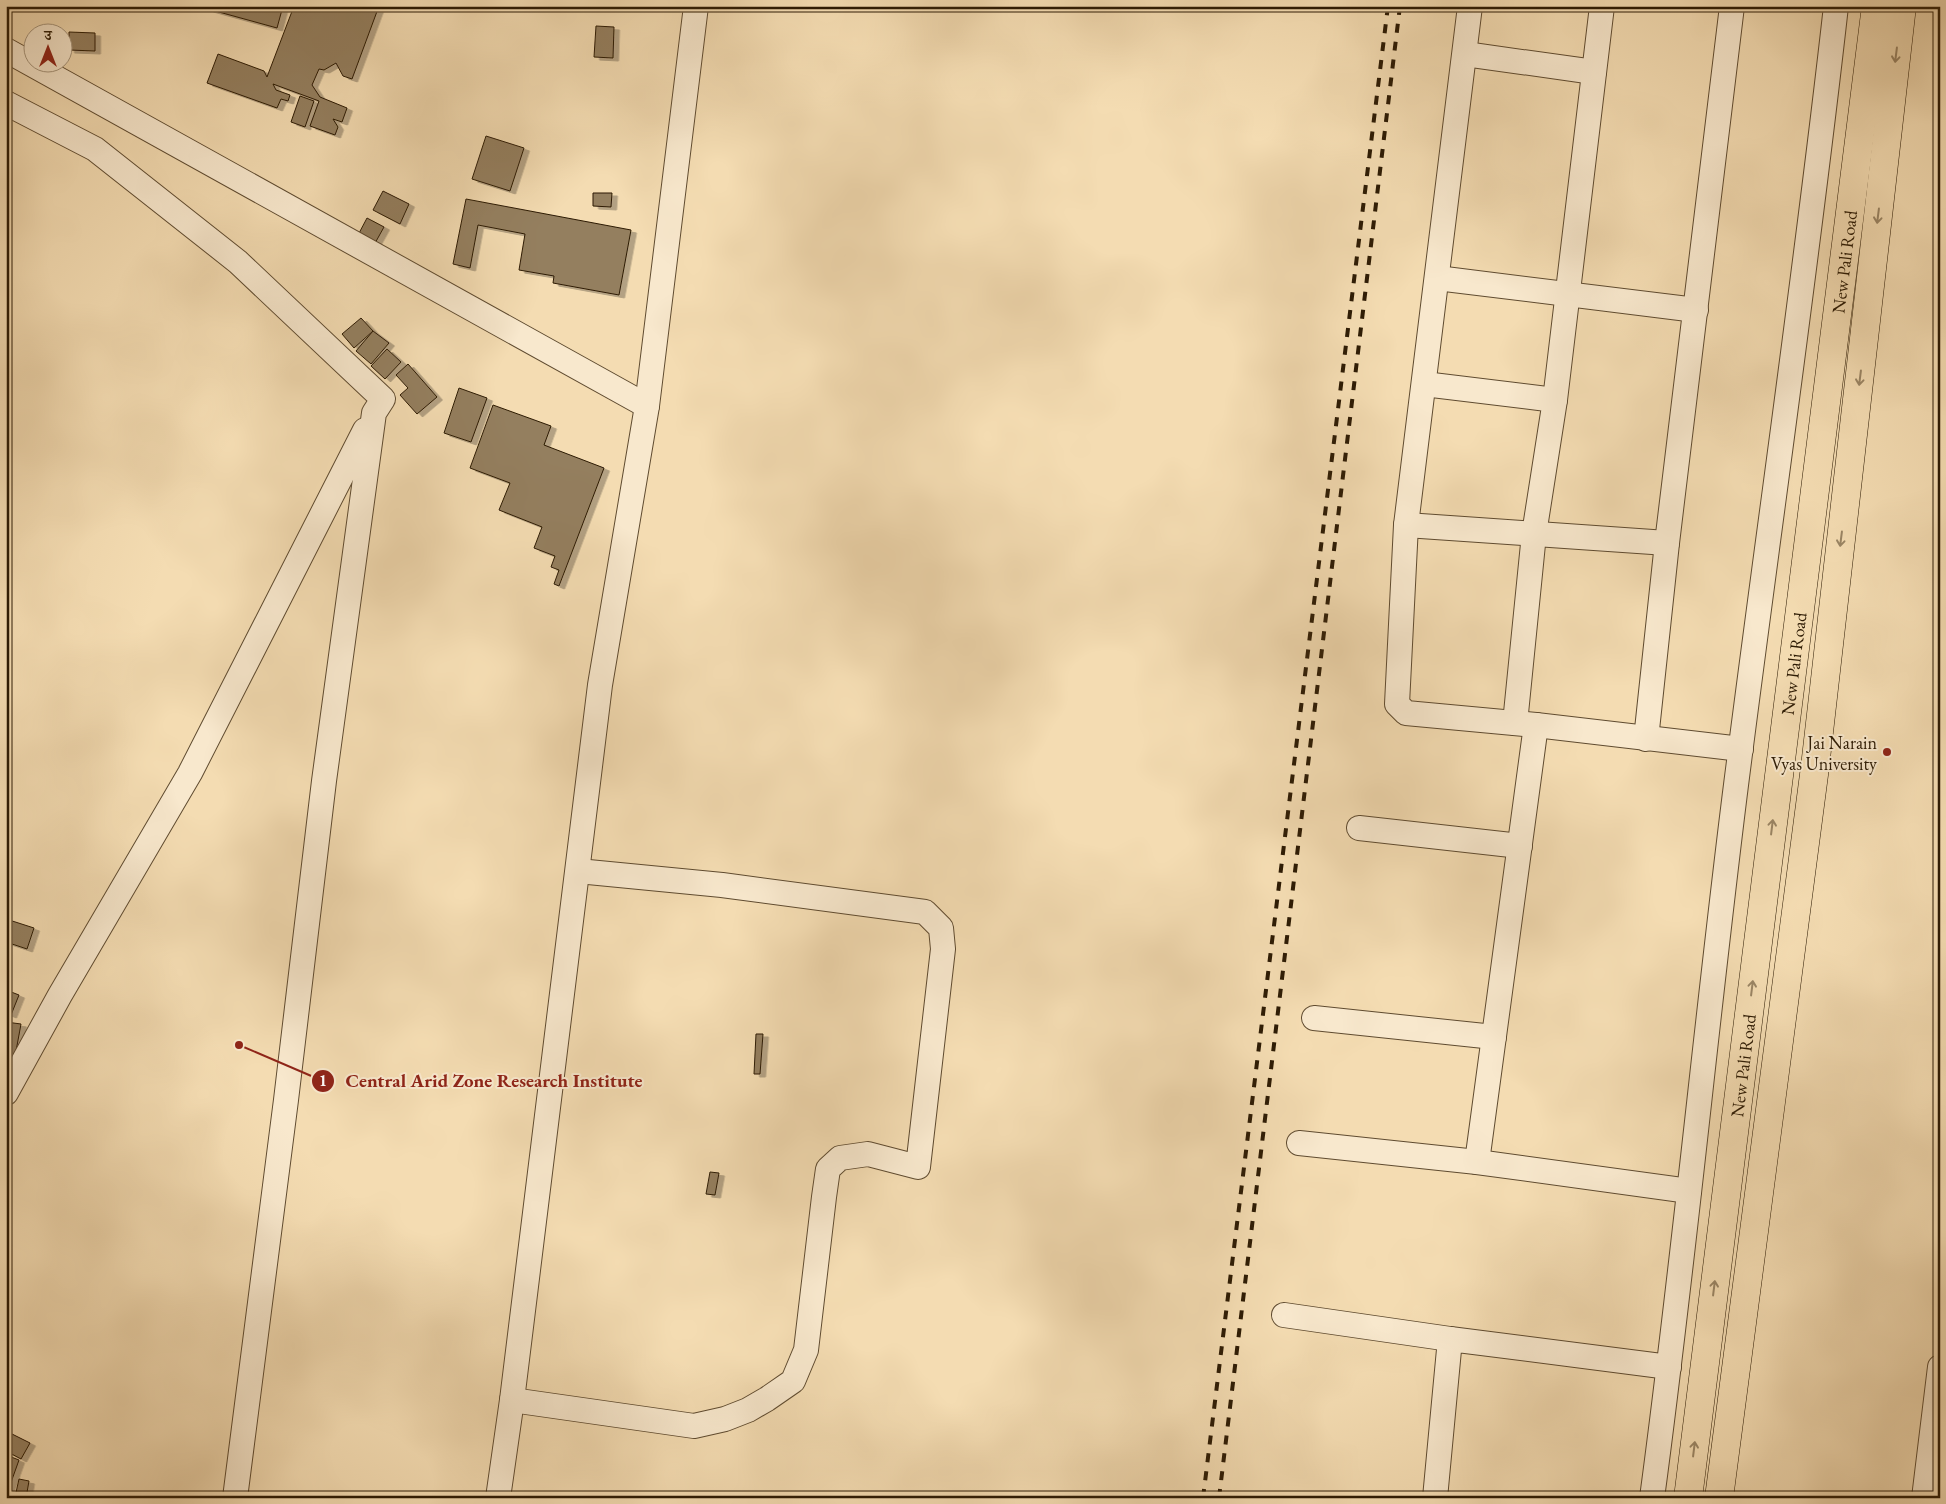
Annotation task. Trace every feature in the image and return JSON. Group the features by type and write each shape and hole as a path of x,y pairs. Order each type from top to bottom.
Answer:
{"highway":[{"name":"New Pali Road","path":"1688,1498 1876,6"},
{"name":"New Pali Road","path":"1719,1498 1815,767 1902,6"}],"street":[{"path":"498,1498 512,1400 600,685 646,406 696,6"},
{"path":"1470,6 1406,525 1397,704 1406,713 1526,724 1741,749"},
{"path":"1477,1162 1520,846 1534,534 1555,400 1602,6"},
{"path":"1646,739 1667,543 1732,6"},
{"path":"1652,1498 1670,1367 1741,749 1818,163 1836,6"},
{"path":"6,50 646,406"},
{"path":"1464,54 1594,72"},
{"path":"6,103 95,150 238,262 383,399 374,413 190,773 60,994 6,1092"},
{"path":"1437,278 1696,310"},
{"path":"1424,384 1555,400"},
{"path":"235,1498 324,781 374,413"},
{"path":"1406,525 1667,543"},
{"path":"1359,828 1520,846"},
{"path":"512,1400 694,1426 725,1419 748,1410 793,1381 806,1350 828,1169 840,1158 868,1154 918,1167 943,949 941,928 925,912 722,885 578,870"},
{"path":"1314,1018 1494,1037"},
{"path":"1299,1143 1477,1162 1689,1190"},
{"path":"1284,1314 1450,1339 1670,1367"},
{"path":"1435,1498 1450,1339"},
{"path":"1924,1498 1940,1367"}],"building":[{"path":"209,6 283,6 277,28 208,9"},
{"path":"294,6 379,6 352,79 343,76 336,63 324,70 319,69 312,85 320,97 347,108 342,122 333,119 338,127 335,135 310,126 319,101 273,84 276,90 290,95 288,101 281,99 277,108 207,83 218,54 264,71 267,77"},
{"path":"596,26 614,27 613,58 594,57"},
{"path":"72,32 95,33 95,51 72,50"},
{"path":"300,96 314,101 305,127 291,122"},
{"path":"486,136 524,148 510,191 472,179"},
{"path":"383,191 409,204 400,224 373,210"},
{"path":"593,193 612,193 611,207 593,206"},
{"path":"466,199 631,230 619,295 553,283 554,276 519,270 525,234 478,225 470,268 453,264"},
{"path":"367,218 384,227 374,245 357,237"},
{"path":"361,318 373,331 354,348 342,334"},
{"path":"373,331 389,343 371,364 356,351"},
{"path":"387,349 401,362 385,379 371,366"},
{"path":"408,364 437,397 417,414 400,395 408,388 396,375"},
{"path":"459,388 487,398 471,442 444,433"},
{"path":"493,405 551,426 544,445 604,468 559,586 554,584 559,570 551,567 555,556 534,548 542,527 499,510 510,483 470,468"},
{"path":"6,919 34,928 27,949 6,942"},
{"path":"6,990 19,995 11,1015 6,1013"},
{"path":"6,1022 21,1024 14,1062 6,1061"},
{"path":"756,1034 763,1034 760,1074 754,1074"},
{"path":"710,1172 719,1173 715,1195 706,1194"},
{"path":"6,1431 30,1443 21,1459 6,1451"},
{"path":"6,1455 19,1460 9,1488 6,1487"},
{"path":"19,1479 29,1481 26,1498 15,1497"}],"railway":[{"path":"1203,1498 1388,6"},
{"path":"1219,1498 1400,6"}],"place":[{"name":"Jai Narain Vyas University","path":"1887,752"},
{"name":"Central Arid Zone Research Institute","path":"239,1045"}]}
